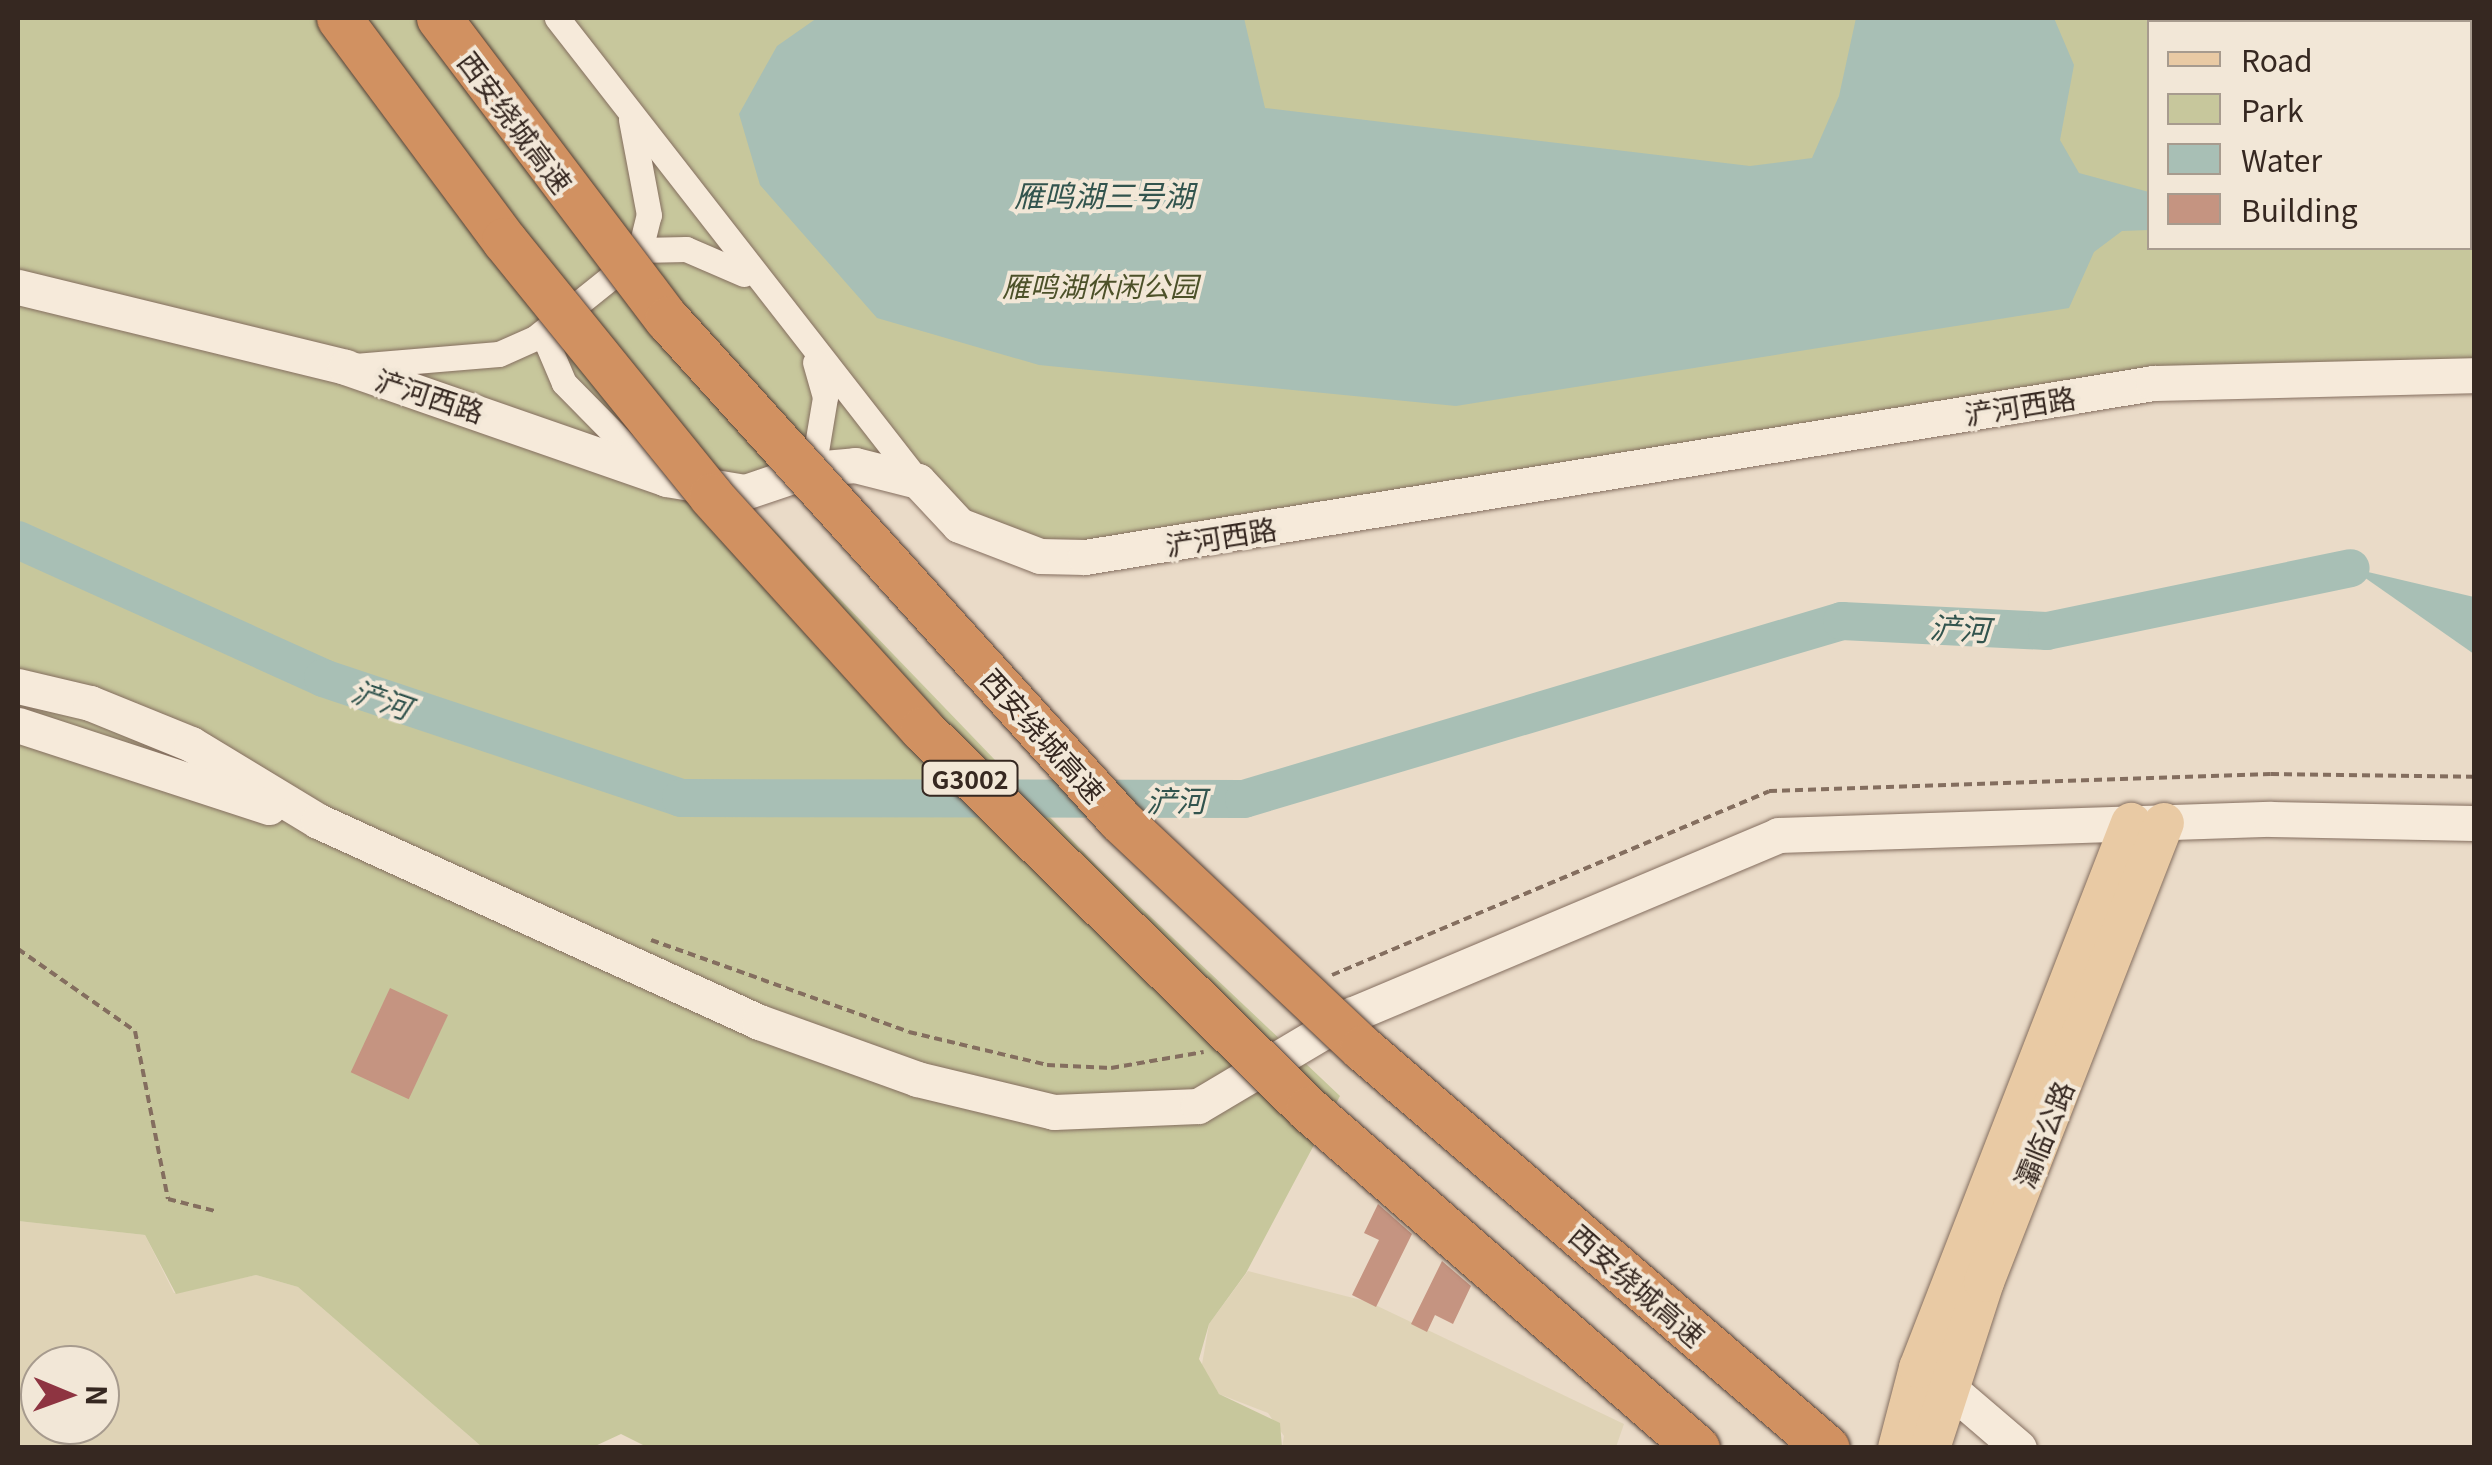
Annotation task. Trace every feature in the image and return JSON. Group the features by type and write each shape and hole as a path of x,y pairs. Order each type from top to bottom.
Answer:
{"highway":[{"name":"G3002","path":"340,18 504,240 710,496 922,728 1140,952 1308,1109 1697,1448"},
{"name":"西安绕城高速","path":"439,18 667,319 1120,820 1362,1048 1828,1448"}],"main road":[{"name":"灞临公路","path":"1930,1448 2147,823"},
{"name":"灞临公路","path":"1898,1448 1920,1368 2147,823"}],"street":[{"path":"557,18 755,282 918,481"},
{"path":"345,367 463,362 500,354 553,323 640,250 649,214 630,115"},
{"path":"640,250 686,249 755,282"},
{"name":"浐河西路","path":"18,287 345,367 666,479 745,492 813,469 855,465 918,481 960,525 1000,546 1085,558 2153,383 2474,375"},
{"path":"553,323 547,343 564,383 636,459 666,479"},
{"path":"813,352 825,397 813,469"},
{"path":"18,686 90,703 190,744 318,821"},
{"path":"18,725 318,821 848,1056 1054,1112 1119,1114 1198,1106 1353,1014 1778,836 2147,823 2474,823"},
{"path":"1949,1388 2019,1448"}],"path":[{"path":"638,935 892,1026 1046,1066 1111,1068 1191,1060 1207,1050"},
{"path":"18,949 135,1032 168,1199 215,1210"},
{"path":"1320,983 1336,973"}],"shaded area":[{"path":"18,1221 145,1235 174,1293 256,1275 298,1287 482,1447 18,1447"},
{"path":"1248,1271 1369,1302 1624,1424 1616,1447 1282,1447 1284,1436 1268,1413 1219,1394 1201,1370 1209,1324"}],"green space":[{"name":"雁鸣湖休闲公园","path":"18,18 2474,18 2474,375 2153,383 1040,556 918,481 631,472 765,521 1097,866 1340,1096 1246,1273 1209,1324 1199,1359 1219,1394 1280,1423 1282,1447 649,1448 621,1434 593,1447 482,1447 298,1287 256,1275 176,1294 145,1235 18,1221"}],"water":[{"name":"雁鸣湖三号湖","path":"817,18 1244,18 1265,108 1750,166 1812,158 1839,96 1856,18 2054,18 2074,65 2060,140 2079,173 2147,191 2147,230 2122,231 2094,252 2069,308 1456,406 1039,365 877,318 760,185 739,114 777,46"},
{"path":"2351,568 2474,597 2474,654"}],"building":[{"path":"390,988 448,1015 409,1099 351,1072"},
{"path":"1378,1204 1412,1234 1376,1307 1352,1295 1379,1240 1364,1233"},
{"path":"1442,1261 1471,1286 1453,1324 1435,1315 1427,1332 1411,1324"}],"waterway":[{"name":"浐河","path":"18,540 323,678 681,798 1244,799 1842,621 2047,631 2351,568"}]}
